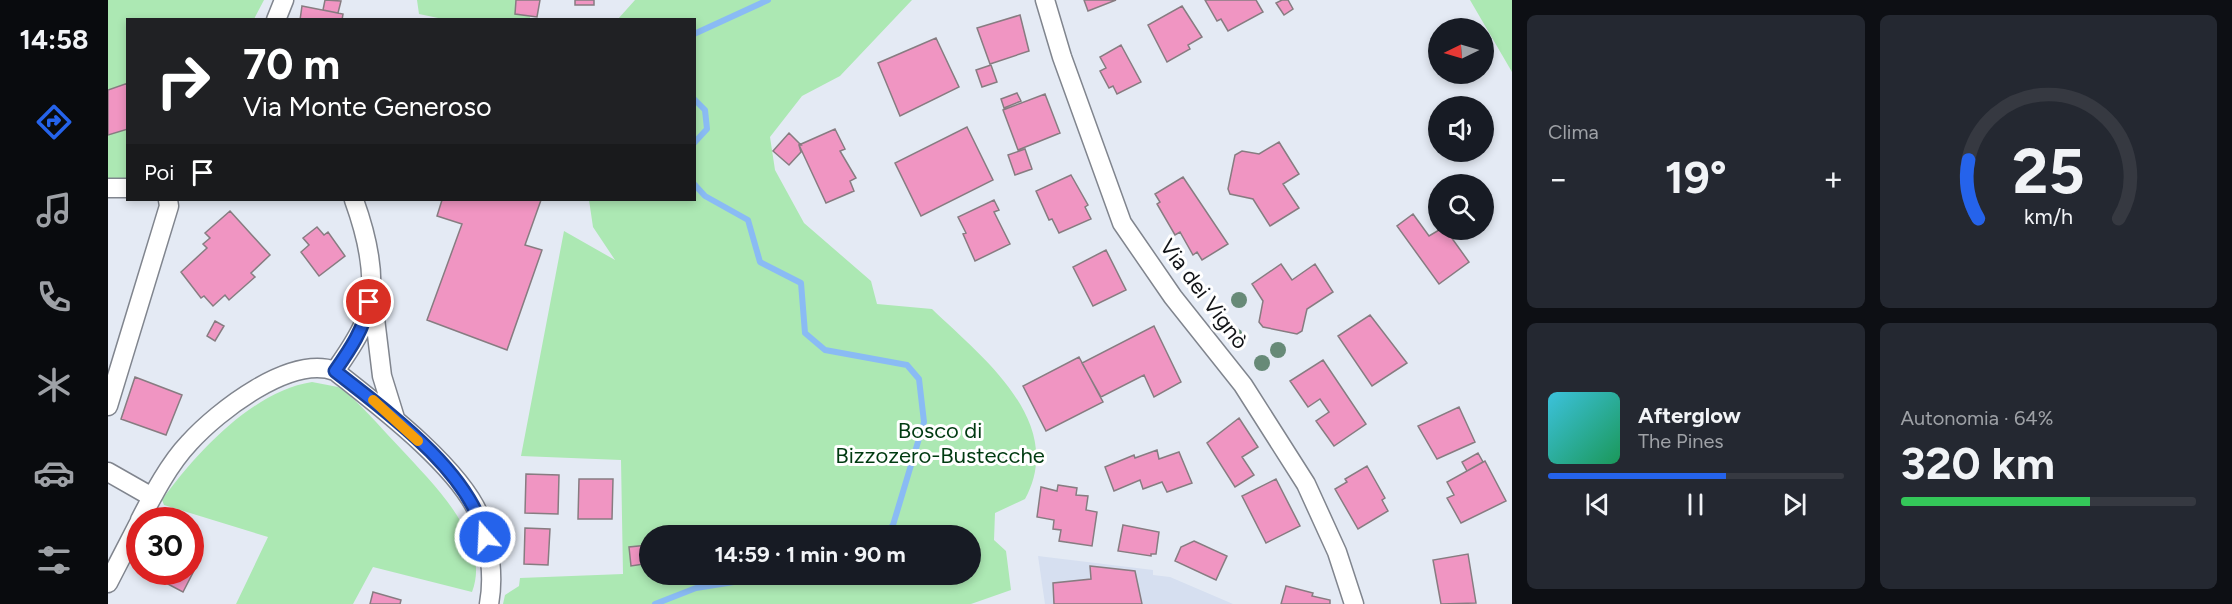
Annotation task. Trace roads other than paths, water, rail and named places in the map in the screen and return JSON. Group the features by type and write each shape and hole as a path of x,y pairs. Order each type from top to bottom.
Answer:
{"street":[{"path":"277,18 284,0"},
{"name":"Via dei Vignò","path":"1045,0 1062,57 1122,223 1173,297 1243,385 1306,484 1337,552 1354,604"},
{"path":"108,188 126,188"},
{"path":"108,406 170,206 168,201"},
{"path":"354,201 368,248 382,376 395,418"},
{"path":"335,371 355,342 366,320 371,284"},
{"path":"147,507 188,443 236,403 288,372 310,367 335,371 395,418 456,479 480,517 489,556 492,590 489,604"},
{"path":"108,472 152,497"},
{"path":"108,583 126,548"}],"waterway":[{"path":"696,33 768,0"},
{"path":"696,101 705,110 707,129 696,141"},
{"path":"696,186 705,196 748,220 760,262 801,283 805,333 825,350 907,365 919,379 924,422 893,525"},
{"path":"655,604 696,588 715,585"}],"park label":[{"name":"Bosco di Bizzozero-Bustecche","path":"940,443"}]}
